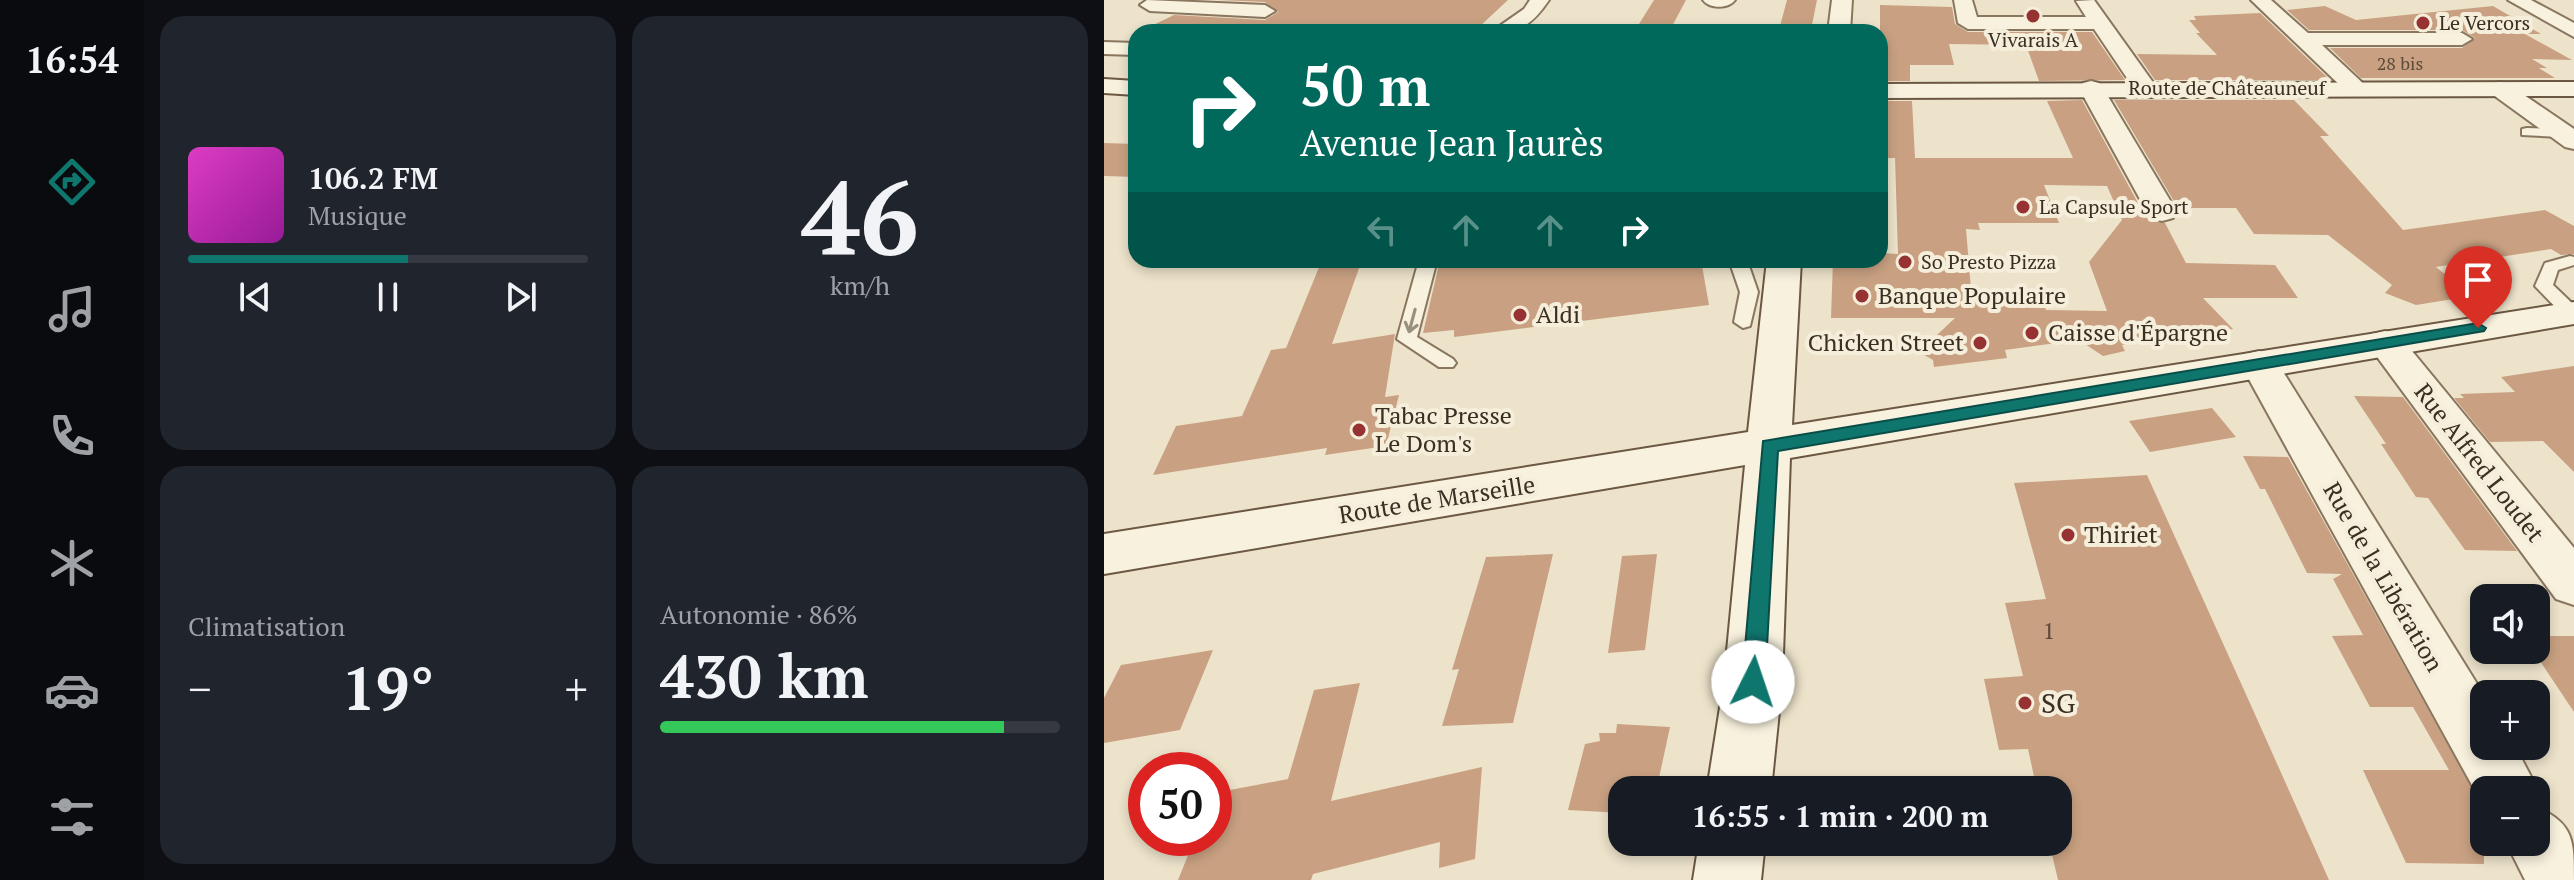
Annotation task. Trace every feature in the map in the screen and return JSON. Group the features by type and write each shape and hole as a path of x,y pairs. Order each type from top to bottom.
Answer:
{"main road":[{"path":"1840,24 1842,0"},
{"name":"Route de Châteauneuf","path":"1888,91 2574,89"},
{"path":"1741,776 1753,682 1777,318 1783,268"},
{"name":"Route de Marseille","path":"1104,554 2573,313"},
{"path":"1727,880 1730,856"}],"street":[{"path":"1240,24 1285,0"},
{"path":"1514,24 1531,13 1540,0"},
{"path":"1712,0 1726,0"},
{"path":"1963,0 1968,23 2100,23"},
{"path":"2084,0 2145,88"},
{"path":"2260,0 2356,88"},
{"path":"2517,0 2570,26"},
{"path":"1150,5 1265,11"},
{"path":"2303,39 2462,39"},
{"path":"1104,48 1128,49"},
{"path":"2091,88 2162,212"},
{"path":"2500,89 2568,137"},
{"name":"Rue Alfred Loudet","path":"2385,342 2574,584"},
{"name":"Rue de la Libération","path":"2259,363 2500,776"},
{"path":"2547,856 2561,880"}],"lane":[{"path":"2527,132 2568,137"},
{"path":"2570,261 2551,267 2544,286 2573,313"},
{"path":"1426,268 1407,339 1446,363"},
{"path":"1741,268 1749,292 1743,322"}],"building":[{"path":"1218,0 1508,0 1482,24 1155,24 1174,15 1265,20 1278,12 1265,2"},
{"path":"1654,0 1686,0 1673,24 1639,24"},
{"path":"1787,0 1817,0 1812,24 1781,24"},
{"path":"1880,5 1952,7 1955,24 1968,32 2092,32 2125,80 2039,81 2026,45 1949,44 1954,65 1910,65 1910,81 1888,81 1888,24 1880,24"},
{"path":"2325,6 2356,20 2493,6 2541,34 2525,34 2572,60 2532,59 2547,68 2539,68 2555,78 2361,78 2330,48 2462,48 2475,38 2462,30 2309,30 2287,10"},
{"path":"2260,13 2330,80 2155,80 2137,54 2217,55 2196,33 2200,33 2189,20 2196,20 2194,16"},
{"path":"2082,100 2144,214 2150,221 2165,223 2186,263 2275,265 2298,298 2203,298 2233,329 2122,345 2125,351 2103,356 2079,340 2005,350 2007,358 1934,367 1933,360 1919,352 1955,318 1831,318 1833,268 1888,268 1888,253 1898,254 1895,158 1888,158 1888,101 1912,101 1915,158 2073,158 2047,101","holes":["2044,185 2107,186 2122,220 2089,262 2107,311 2046,310 2040,290 1971,289 1966,229 1980,230 1978,223 2059,223"]},
{"path":"2114,100 2294,100 2329,136 2320,136 2403,230 2545,210 2574,226 2574,254 2561,255 2551,249 2436,267 2472,296 2416,305 2385,293 2392,285 2328,235 2254,234 2236,208 2178,208"},
{"path":"1104,143 1128,144 1128,177 1104,176"},
{"path":"1319,268 1359,268 1332,344 1395,334 1385,397 1399,395 1386,446 1325,455 1327,448 1153,475 1176,426 1242,416 1271,350 1286,348"},
{"path":"1438,268 1702,268 1709,305 1454,337 1454,330 1423,333"},
{"path":"2574,366 2574,472 2543,441 2490,442 2454,398 2464,398 2460,394 2515,392 2501,377"},
{"path":"2354,396 2403,397 2517,551 2465,550 2428,498 2416,497"},
{"path":"2212,408 2236,437 2150,452 2129,421"},
{"path":"2243,456 2288,457 2470,785 2470,856 2484,856 2484,864 2406,863 2363,770 2449,770 2413,707 2370,707 2332,636 2363,635 2333,579 2342,574 2307,573 2265,489 2260,489"},
{"path":"2147,475 2329,880 2058,880 2052,856 2072,856 2072,776 2034,776 2028,749 1999,750 1984,679 2023,676 2005,603 2046,599 2014,483"},
{"path":"1553,554 1513,723 1442,726 1459,669 1452,670 1486,557"},
{"path":"1657,554 1645,650 1608,653 1622,556"},
{"path":"2550,636 2574,636 2574,712 2542,664 2550,664"},
{"path":"1213,650 1180,730 1104,743 1104,698 1121,665"},
{"path":"1360,683 1331,801 1482,767 1475,859 1439,868 1440,842 1313,874 1311,880 1178,880 1188,856 1232,856 1232,790 1288,779 1314,690"},
{"path":"1617,724 1670,727 1659,776 1608,776 1608,812 1568,810 1585,744 1600,741 1599,733 1616,733"}],"place":[{"name":"Vivarais A","path":"2033,16"},
{"name":"Le Vercors","path":"2423,23"},
{"name":"La Capsule Sport","path":"2023,207"},
{"name":"So Presto Pizza","path":"1905,262"},
{"name":"Banque Populaire","path":"1862,296"},
{"name":"Aldi","path":"1520,315"},
{"name":"Caisse d'Épargne","path":"2032,333"},
{"name":"Chicken Street","path":"1980,343"},
{"name":"Tabac Presse Le Dom's","path":"1359,430"},
{"name":"Thiriet","path":"2068,535"},
{"name":"SG","path":"2025,703"}],"route":[{"path":"1753,682 1770,446 2478,328"}]}
